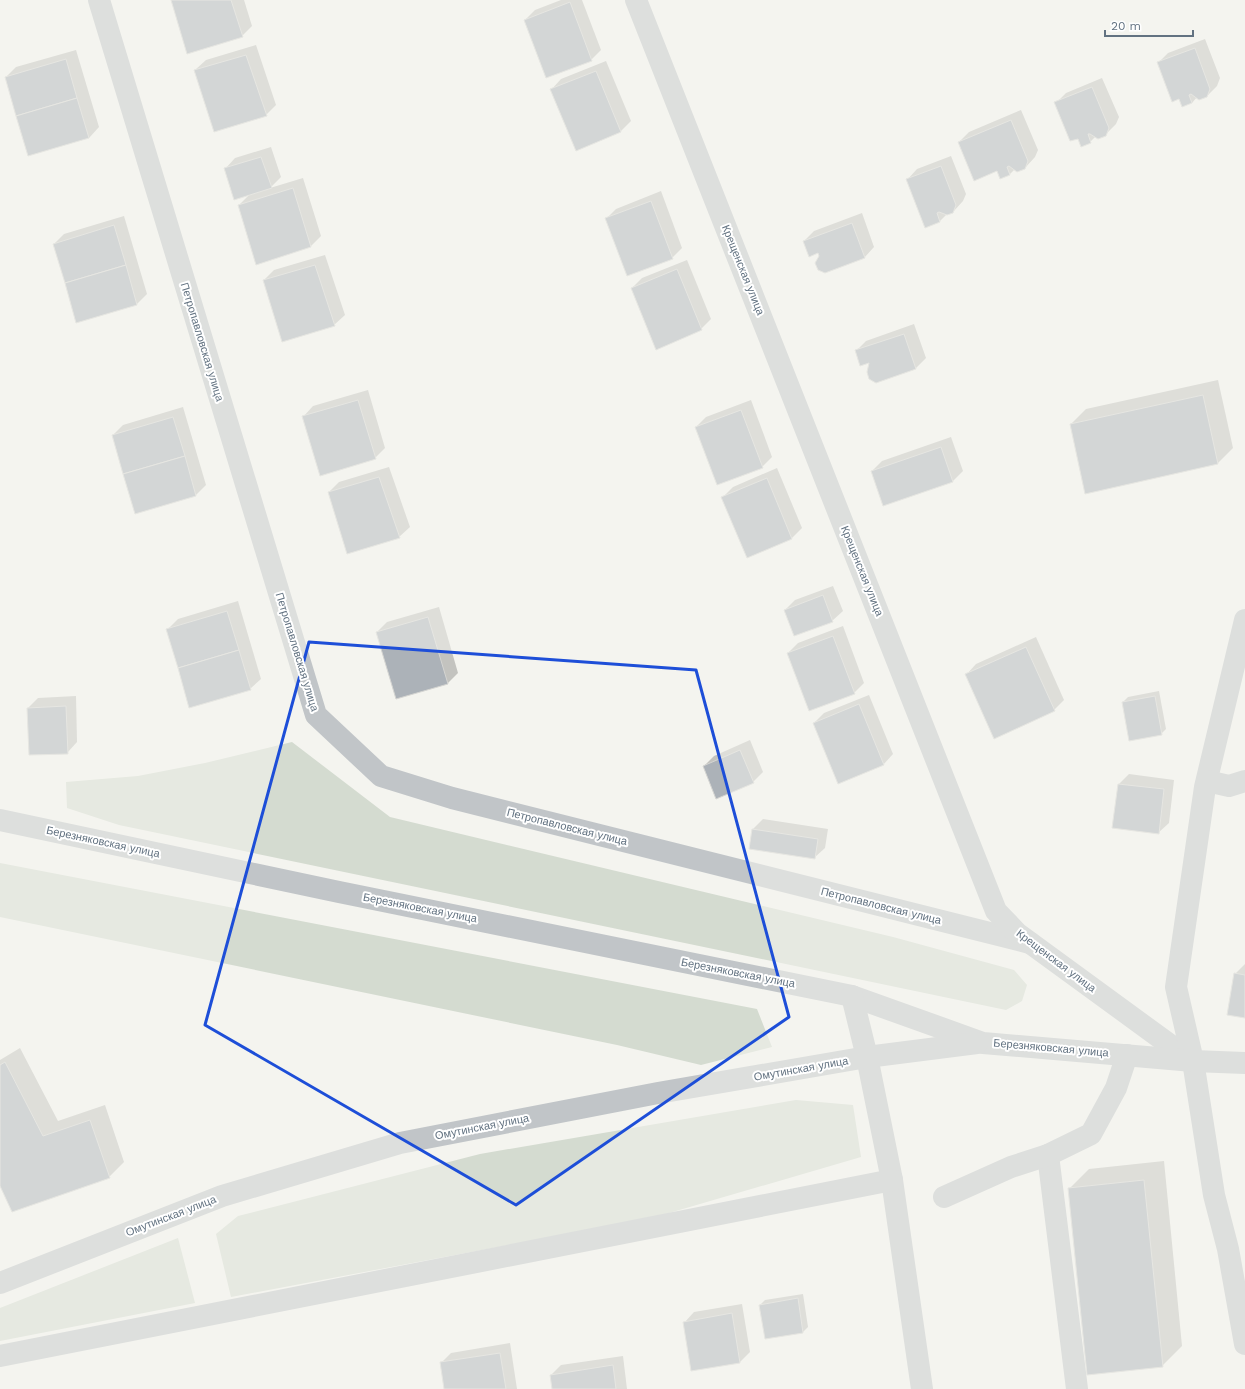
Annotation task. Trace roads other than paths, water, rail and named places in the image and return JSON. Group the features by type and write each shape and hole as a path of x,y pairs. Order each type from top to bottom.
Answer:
{"street":[{"name":"Петропавловская улица","path":"99,0 316,715 381,776 452,798 1030,943"},
{"name":"Крещенская улица","path":"636,0 996,911 1018,934 1193,1061"},
{"path":"1245,620 1207,781 1176,987 1193,1061 1214,1195 1228,1248 1245,1344"},
{"path":"1207,781 1230,786 1245,781"},
{"name":"Березняковская улица","path":"0,820 852,996 983,1043 1193,1061 1245,1063"},
{"path":"852,996 867,1057 892,1180 922,1389"},
{"name":"Омутинская улица","path":"0,1284 222,1196 400,1143 658,1093 867,1057 983,1043"},
{"path":"944,1197 1011,1167 1048,1155 1091,1134 1116,1088 1127,1055"},
{"path":"1048,1155 1077,1389"},
{"path":"0,1356 892,1180"}]}
